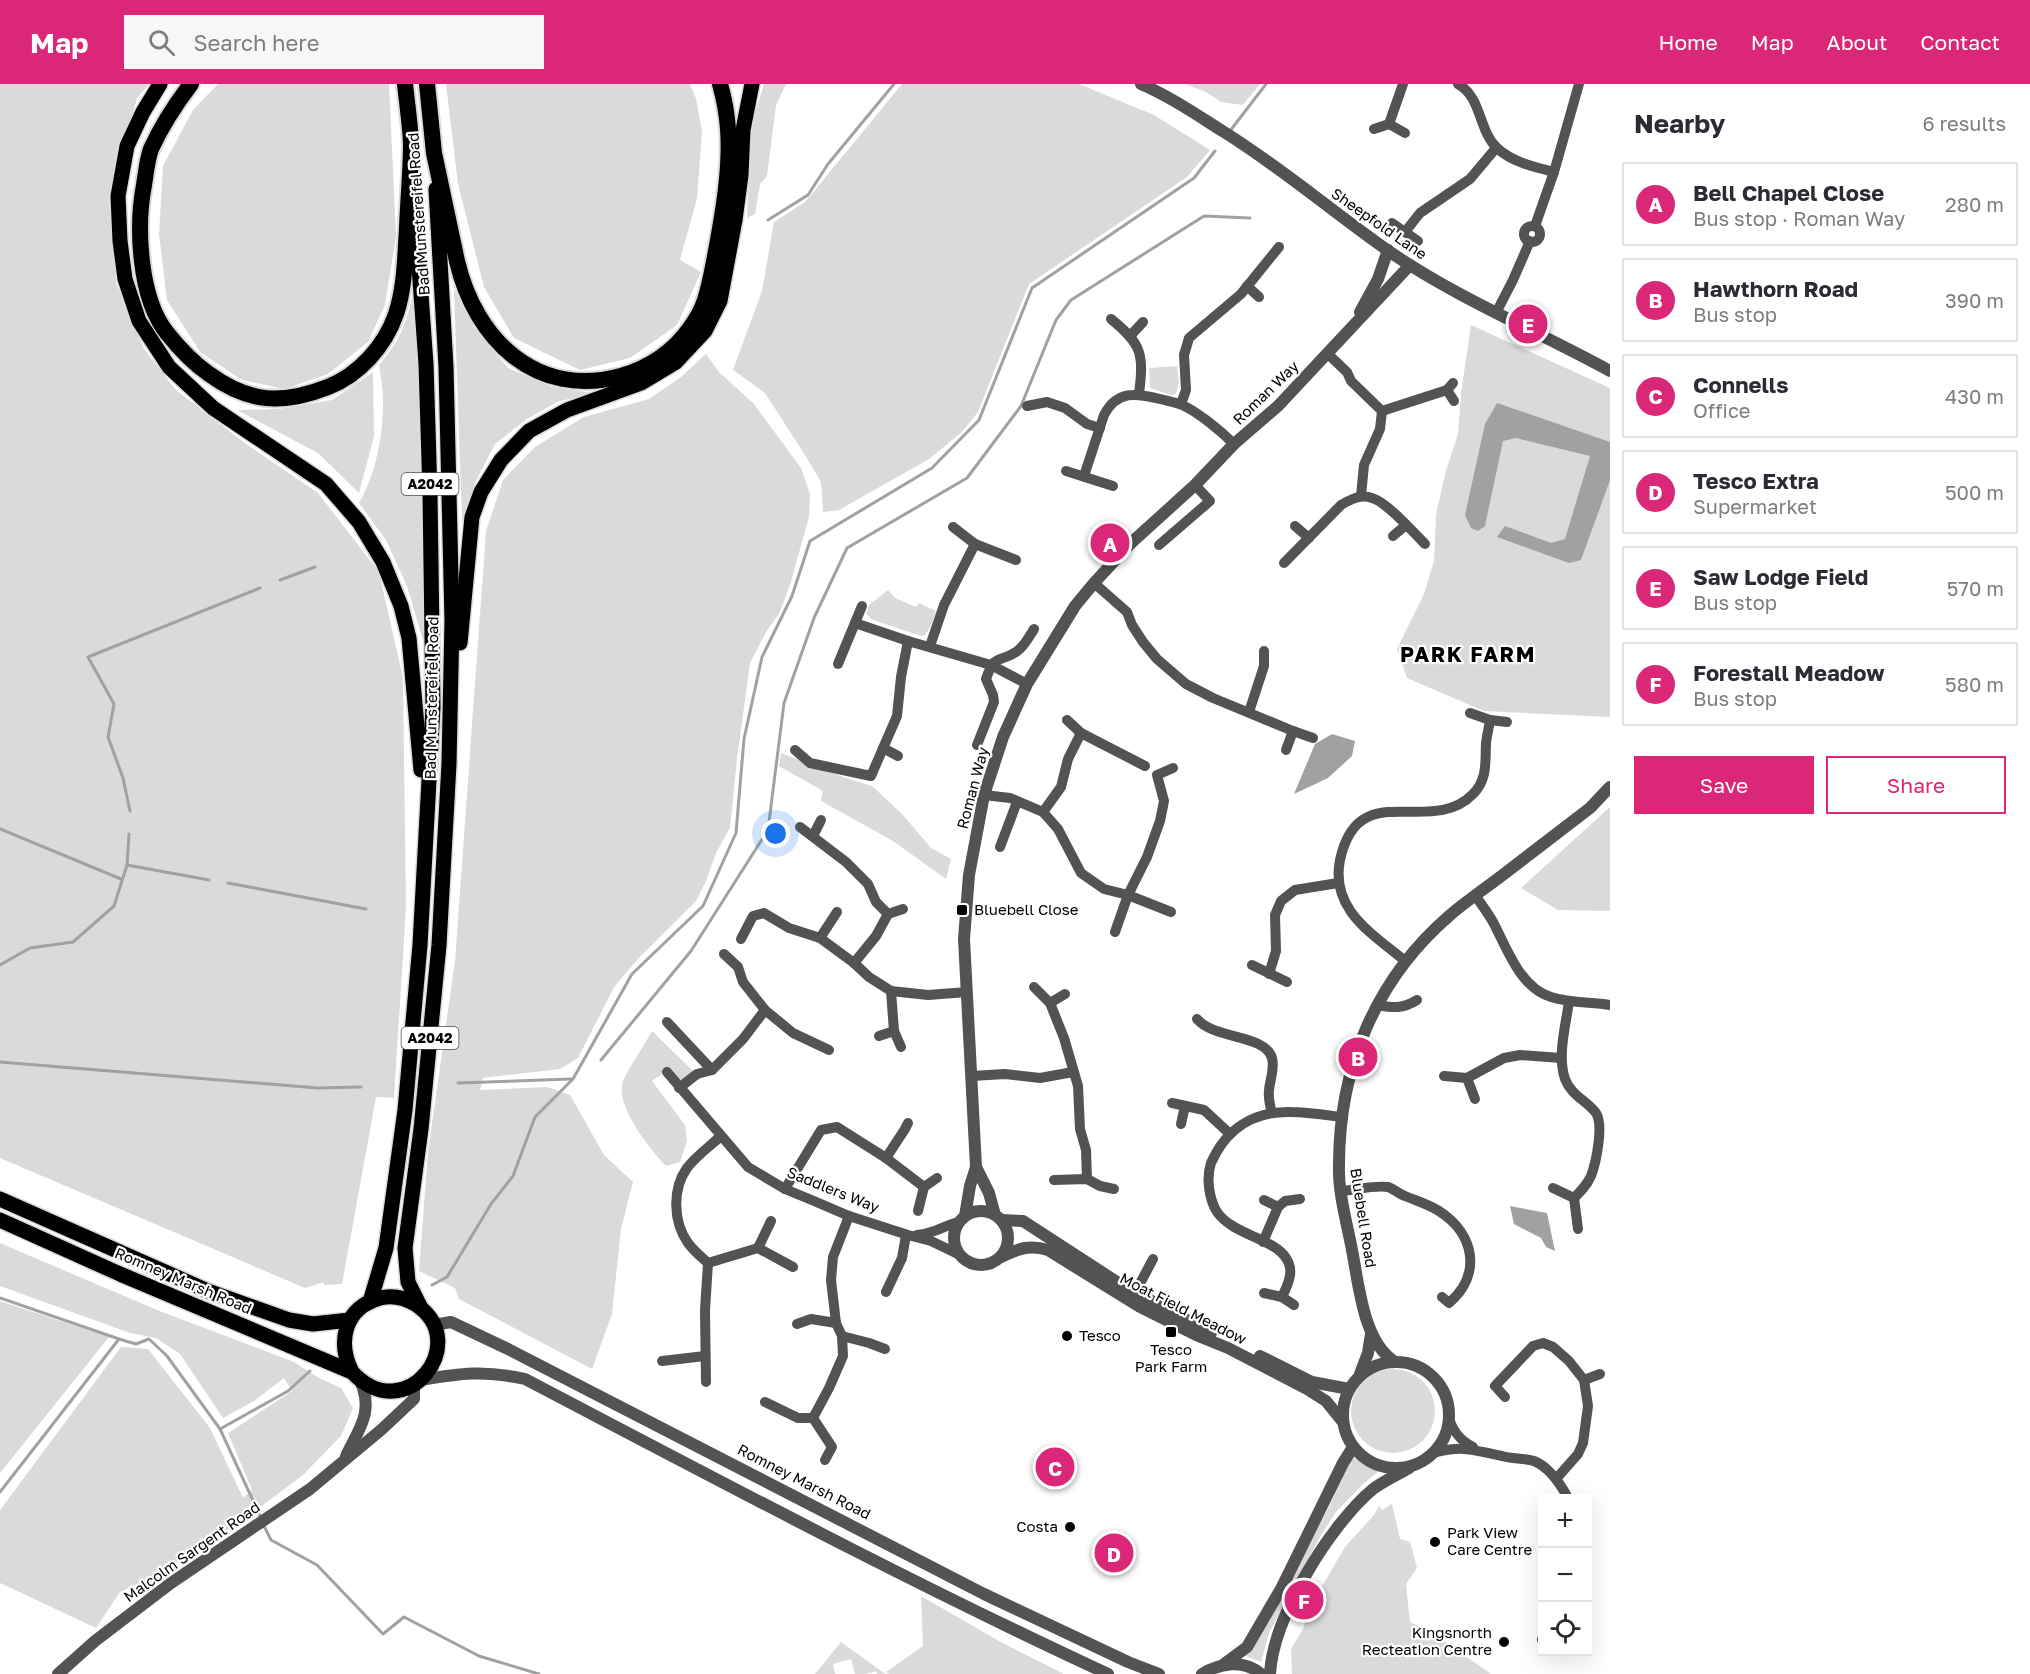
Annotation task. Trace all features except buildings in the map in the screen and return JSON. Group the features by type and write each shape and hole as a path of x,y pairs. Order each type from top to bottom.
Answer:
{"highway":[{"path":"191,84 171,110 150,152 139,217 141,253 150,301 166,332 196,365 219,382 248,396 284,400 311,394 334,385 357,371 385,340 396,313 405,266 411,142"},
{"name":"Bad Munstereifel Road","path":"405,84 411,142"},
{"name":"Bad Munstereifel Road","path":"426,84 434,153"},
{"path":"434,153 461,279 475,311 490,335 534,371 563,380 601,381 636,371 666,355 690,328 705,301 722,219 726,177 728,129 720,84"}],"main road":[{"path":"160,84 143,112 127,146 118,195 120,241 125,279 139,321 170,367 213,408 326,484 359,522 383,562 401,606 410,638 426,827"},
{"path":"449,764 472,517 481,492 501,460 529,431 567,410 641,383 676,362 705,331 720,301 729,261 741,176 743,130 752,84"},
{"name":"Bad Munstereifel Road","path":"370,1302 386,1248 405,1110 420,945 433,707 426,364 411,142"},
{"name":"Bad Munstereifel Road","path":"421,1308 408,1282 405,1248 421,1129 439,945 449,764 452,620 446,367 434,153"},
{"name":"Romney Marsh Road","path":"0,1199 208,1291 289,1320 313,1324 350,1320"},
{"name":"Romney Marsh Road","path":"0,1220 356,1376"},
{"path":"396,1297 410,1301 421,1308 434,1325 438,1340 437,1355 431,1369 418,1382 397,1391 384,1391 371,1387 356,1376 346,1360 345,1333 350,1320 370,1302 396,1297"}],"street":[{"name":"Sheepfold Lane","path":"1141,84 1181,104 1268,160 1410,266 1454,292 1610,371"},
{"path":"1389,124 1403,84"},
{"path":"1458,84 1473,98 1482,123 1496,147 1513,159 1554,172"},
{"path":"1496,313 1530,241 1539,238 1540,232 1535,226 1554,172 1579,84"},
{"path":"1374,129 1389,124 1405,133"},
{"path":"1405,232 1420,213 1470,179 1496,147"},
{"path":"1392,223 1418,241"},
{"path":"1181,404 1185,390 1184,355 1189,338 1236,298 1279,247"},
{"name":"Roman Way","path":"1356,321 1378,279 1388,250"},
{"name":"Roman Way","path":"962,1219 976,1167 963,939 972,853 984,795 1003,737 1027,684 1075,606 1094,583 1131,543 1195,485 1234,444 1278,406 1410,266"},
{"path":"1247,286 1258,297"},
{"path":"1111,319 1131,335 1138,347 1141,364 1139,393"},
{"path":"1131,335 1143,322"},
{"path":"1327,353 1347,372 1351,381 1382,411"},
{"path":"1382,411 1450,386 1454,401"},
{"path":"1084,476 1109,406 1115,400 1139,393 1181,404 1219,429 1234,444"},
{"path":"1027,406 1047,402 1065,408 1087,424 1100,428"},
{"path":"1361,496 1364,465 1380,429 1382,411"},
{"path":"1066,471 1113,486"},
{"path":"1159,545 1210,501 1195,485"},
{"path":"1284,563 1341,505 1361,496 1383,503 1425,544"},
{"path":"1393,536 1406,525"},
{"path":"1295,526 1309,538"},
{"path":"953,527 975,544 1016,560"},
{"path":"930,646 944,605 975,544"},
{"path":"1094,583 1127,612 1143,642 1171,672 1186,684 1204,694 1313,738"},
{"path":"838,664 862,606"},
{"path":"855,623 991,665 1027,684"},
{"path":"977,745 994,702 986,679 991,665 996,659 1018,651 1034,629"},
{"path":"795,750 810,763 871,776 897,716 908,641"},
{"path":"1249,712 1264,666 1264,651"},
{"path":"1470,713 1490,720 1507,722"},
{"path":"1067,720 1081,733 1145,766"},
{"path":"1405,961 1357,921 1349,910 1338,884 1343,847 1359,823 1370,816 1381,812 1448,810 1474,794 1481,785 1485,772 1486,742 1490,720"},
{"path":"1286,750 1293,731"},
{"path":"1044,812 1061,787 1068,759 1081,733"},
{"path":"883,748 898,756"},
{"path":"1115,932 1128,895 1147,857 1160,821 1164,801 1157,776 1173,768"},
{"name":"Bluebell Road","path":"1395,1362 1381,1351 1371,1334 1362,1298 1338,1167 1341,1117 1356,1051 1378,1005 1405,961 1450,915 1590,808 1610,788"},
{"path":"984,795 1010,798 1044,812 1058,829 1082,873 1104,889 1128,895 1171,912"},
{"path":"1000,847 1017,802"},
{"path":"813,836 821,820"},
{"path":"800,827 846,862 868,884 876,902 888,914"},
{"path":"1269,974 1276,951 1275,915 1281,901 1295,890 1338,884"},
{"path":"1475,896 1493,922 1525,979 1543,994 1569,1001 1610,1005"},
{"path":"854,963 876,936 888,914 903,909"},
{"path":"820,938 837,912"},
{"path":"741,939 753,916 765,913 789,928 820,938 854,963 868,977 891,991 928,995 967,992"},
{"path":"724,954 738,967 743,982 765,1010 793,1033 828,1050"},
{"path":"1252,965 1287,982"},
{"path":"1034,987 1050,1003 1064,1038 1078,1086 1080,1129 1086,1150 1087,1179"},
{"path":"891,991 894,1030 901,1047"},
{"path":"1050,1003 1065,994"},
{"path":"1378,1005 1395,1008 1408,1006 1417,1000"},
{"path":"1569,1001 1562,1058 1566,1081 1594,1110 1599,1121 1599,1142 1591,1175 1583,1190 1574,1198"},
{"path":"679,1088 697,1074 712,1070 743,1039 765,1010"},
{"path":"1197,1019 1210,1030 1258,1043 1269,1052 1273,1072 1269,1094 1272,1113"},
{"path":"667,1022 712,1070"},
{"path":"879,1036 894,1030"},
{"path":"1444,1076 1467,1078 1504,1058 1520,1055 1562,1058"},
{"name":"Saddlers Way","path":"666,1072 748,1167 785,1189 849,1216 931,1241 958,1254"},
{"path":"972,1076 1005,1074 1040,1078 1073,1072"},
{"path":"1467,1078 1475,1099"},
{"path":"1172,1103 1204,1110 1230,1134"},
{"path":"1181,1124 1185,1106"},
{"path":"1282,1297 1291,1278 1290,1266 1286,1257 1276,1248 1230,1224 1218,1212 1210,1194 1208,1181 1210,1168 1226,1136 1246,1123 1272,1113 1292,1111 1341,1117"},
{"path":"886,1158 908,1123"},
{"path":"785,1189 821,1130 837,1127 886,1158 924,1187"},
{"path":"706,1382 705,1310 708,1263 687,1242 679,1223 675,1201 687,1168 721,1136"},
{"name":"Roman Way","path":"976,1167 998,1217"},
{"path":"918,1211 924,1187 937,1178"},
{"path":"1054,1180 1087,1179 1100,1186 1114,1189"},
{"path":"1342,1191 1390,1188 1423,1202 1441,1212 1453,1223 1467,1242 1471,1262 1468,1280 1459,1294 1449,1303 1442,1297"},
{"path":"1553,1188 1574,1198"},
{"path":"1574,1198 1578,1229"},
{"path":"1263,1242 1278,1207 1285,1201 1300,1199"},
{"path":"1264,1200 1278,1207"},
{"path":"976,1211 984,1211 998,1217 1006,1228 1008,1239 1007,1248 1001,1257 994,1263 978,1266 969,1263 958,1254 953,1241 954,1231 962,1219 976,1211"},
{"path":"813,1418 843,1356 842,1336 836,1323 831,1280 833,1257 849,1216"},
{"name":"Moat Field Meadow","path":"998,1217 1023,1221 1120,1284 1199,1327 1312,1383 1349,1389"},
{"name":"Saddlers Way","path":"907,1235 938,1232 962,1219"},
{"path":"758,1248 771,1221"},
{"path":"886,1292 902,1258 907,1235"},
{"name":"Moat Field Meadow","path":"1001,1257 1021,1248 1036,1246 1048,1250 1140,1307 1228,1348 1307,1389 1326,1401 1343,1422"},
{"path":"708,1263 758,1248 793,1267"},
{"path":"1136,1291 1154,1258"},
{"path":"1264,1293 1282,1297 1294,1305"},
{"path":"797,1324 811,1319 836,1323"},
{"name":"Romney Marsh Road","path":"434,1325 451,1322 460,1326 984,1594 1128,1662 1160,1674"},
{"name":"Bluebell Road","path":"1360,1375 1368,1353 1371,1334"},
{"path":"842,1336 885,1349"},
{"path":"1506,1397 1495,1386 1533,1347 1543,1343 1553,1347 1569,1361 1584,1380 1588,1406 1583,1443 1578,1454 1556,1479"},
{"path":"662,1361 705,1356"},
{"path":"1415,1464 1404,1467 1387,1467 1370,1462 1353,1447 1345,1432 1343,1406 1349,1389 1360,1375 1370,1368 1405,1362 1430,1374 1446,1398 1451,1426 1464,1443 1502,1456 1534,1461 1556,1479 1565,1494"},
{"path":"418,1382 461,1373 497,1373 525,1379 974,1610 1108,1674"},
{"path":"1584,1380 1600,1374"},
{"name":"Malcolm Sargent Road","path":"344,1460 366,1412 367,1395 356,1376"},
{"name":"Malcolm Sargent Road","path":"59,1673 95,1641 171,1583 310,1489 381,1430 414,1398 418,1382"},
{"path":"765,1402 798,1418 813,1418"},
{"path":"1270,1674 1273,1648 1292,1602 1340,1522 1374,1488 1433,1452 1444,1437 1448,1415"},
{"path":"813,1418 832,1447 825,1460"},
{"path":"1202,1674 1224,1664 1246,1647 1282,1587 1353,1447"},
{"path":"1433,1452 1453,1448 1478,1449"},
{"path":"1224,1664 1241,1665 1261,1674"}],"shaded area":[{"path":"0,84 149,84 137,98 109,199 116,283 144,349 176,390 242,441 318,493 379,572 403,678 406,907 394,1098 376,1097 342,1284 324,1285 324,1282 305,1288 0,1158"},
{"path":"218,84 389,84 396,236 385,305 368,342 328,374 285,389 242,380 200,352 167,300 159,234 163,166 193,110"},
{"path":"446,84 690,84 696,99 702,131 697,198 680,260 701,272 677,325 630,358 580,370 514,338 484,287 458,184"},
{"path":"764,84 786,84 776,105 767,176 760,184 755,214 747,218 751,126"},
{"path":"902,84 1079,84 1154,115 1210,150 1187,177 1029,284 978,412 962,432 929,459 839,510 823,512 821,482 803,452 765,393 733,370 762,291 774,222 805,202"},
{"path":"1185,84 1260,84 1243,105 1221,102 1206,92"},
{"path":"454,289 475,329 508,368 552,387 592,393 557,402 527,419 495,444 476,481 462,523"},
{"path":"414,291 423,429 425,647 407,586 386,540 359,503 374,467 382,428 383,403 379,365 402,331"},
{"path":"1471,325 1610,388 1610,717 1484,711 1407,678 1397,649 1424,594 1434,561 1436,515 1445,474 1458,434 1461,393"},
{"path":"706,354 719,372 754,404 801,468 810,494 809,517 790,585 779,614 766,632 750,663 730,828 716,853 696,901 637,960 614,987 578,1058 560,1069 483,1078 480,1090 547,1087 570,1095 604,1155 633,1182 621,1229 612,1314 592,1369 459,1299 455,1288 419,1271 428,1152 455,961 486,531 503,480 535,447 584,417 649,399 681,377"},
{"path":"1177,366 1179,381 1176,394 1171,395 1150,388 1149,368"},
{"path":"373,372 374,436 359,493 318,453 237,410 279,409 332,400"},
{"path":"1497,403 1610,442 1610,480 1581,560 1569,563 1497,537 1505,526 1551,543 1565,539 1590,456 1516,438 1503,441 1485,526 1478,531 1471,528 1465,515 1485,424"},
{"path":"888,590 895,598 916,607 919,603 936,611 925,635 921,636 873,620 866,614 869,605"},
{"path":"1332,734 1355,741 1352,756 1328,778 1294,794 1315,744"},
{"path":"781,753 872,786 902,814 931,848 951,859 946,879 893,841 821,801 823,791 779,766"},
{"path":"1610,807 1610,911 1558,910 1521,888"},
{"path":"652,1031 693,1071 683,1080 677,1079 666,1071 652,1081 685,1125 687,1141 680,1162 666,1166 636,1128 622,1094 624,1080"},
{"path":"1510,1206 1547,1213 1555,1251 1546,1247 1541,1238 1514,1224"},
{"path":"0,1243 157,1310 294,1362 319,1378 341,1388 353,1408 341,1436 303,1475 227,1532 149,1579 120,1592 96,1628 0,1583 0,1510 121,1347 148,1349 210,1428 243,1498 252,1490 228,1433 292,1391 284,1378 254,1401 223,1418 180,1354 156,1338 130,1333 0,1286"},
{"path":"0,1301 109,1337 0,1473"},
{"path":"1393,1369 1409,1372 1423,1381 1432,1395 1435,1411 1432,1427 1423,1441 1409,1450 1393,1453 1377,1450 1363,1441 1354,1427 1351,1411 1354,1395 1363,1381 1377,1372"},
{"path":"1352,1457 1379,1471 1336,1512 1321,1535 1269,1633 1261,1662 1243,1655 1262,1632 1330,1505"},
{"path":"1392,1504 1400,1539 1410,1542 1417,1568 1406,1584 1410,1622 1433,1633 1491,1674 1292,1674 1291,1649 1302,1631 1314,1600 1345,1547 1374,1515 1379,1506 1382,1510"},
{"path":"921,1596 999,1641 1064,1674 889,1674 886,1672 923,1646"},
{"path":"841,1642 886,1674 877,1674 876,1671 855,1674 851,1659 833,1664 835,1674 815,1674"}],"waterway":[{"path":"768,220 808,195 828,164 894,84"},
{"path":"1230,131 1266,84"},
{"path":"432,1285 447,1277 491,1204 513,1176 535,1117 573,1079 632,974 703,906 736,833 744,739 762,657 792,596 810,541 932,468 979,420 1032,288 1194,178 1215,151"},
{"path":"601,1060 691,951 768,830 784,703 814,618 847,548 967,478 1021,406 1056,320 1071,300 1204,216 1250,218"},
{"path":"280,580 315,567"},
{"path":"130,811 123,778 108,737 114,704 88,657 260,588"},
{"path":"0,829 121,879"},
{"path":"0,965 30,948 73,942 114,906 127,865 129,834"},
{"path":"127,865 209,880"},
{"path":"228,883 366,909"},
{"path":"0,1062 318,1088 361,1087"},
{"path":"458,1083 571,1079"},
{"path":"0,1298 136,1344 149,1339 167,1356 220,1429 261,1518"},
{"path":"0,1492 119,1339"},
{"path":"220,1429 288,1391 310,1371"},
{"path":"263,1524 271,1540 317,1565 383,1634 404,1617 479,1656 539,1674"}],"place":[{"name":"Saw Lodge Field","path":"1528,324"},
{"name":"Bell Chapel Close","path":"1110,543"},
{"name":"Bluebell Close","path":"962,910"},
{"name":"Hawthorn Road","path":"1358,1057"},
{"name":"Tesco Park Farm","path":"1171,1332"},
{"name":"Tesco","path":"1067,1336"},
{"name":"Connells","path":"1055,1467"},
{"name":"Costa","path":"1070,1527"},
{"name":"Park View Care Centre","path":"1435,1542"},
{"name":"Tesco Extra","path":"1114,1553"},
{"name":"Forestall Meadow","path":"1304,1600"},
{"name":"Kingsnorth Recteation Centre","path":"1504,1642"}],"district":[{"name":"PARK FARM","path":"1468,655"}]}
